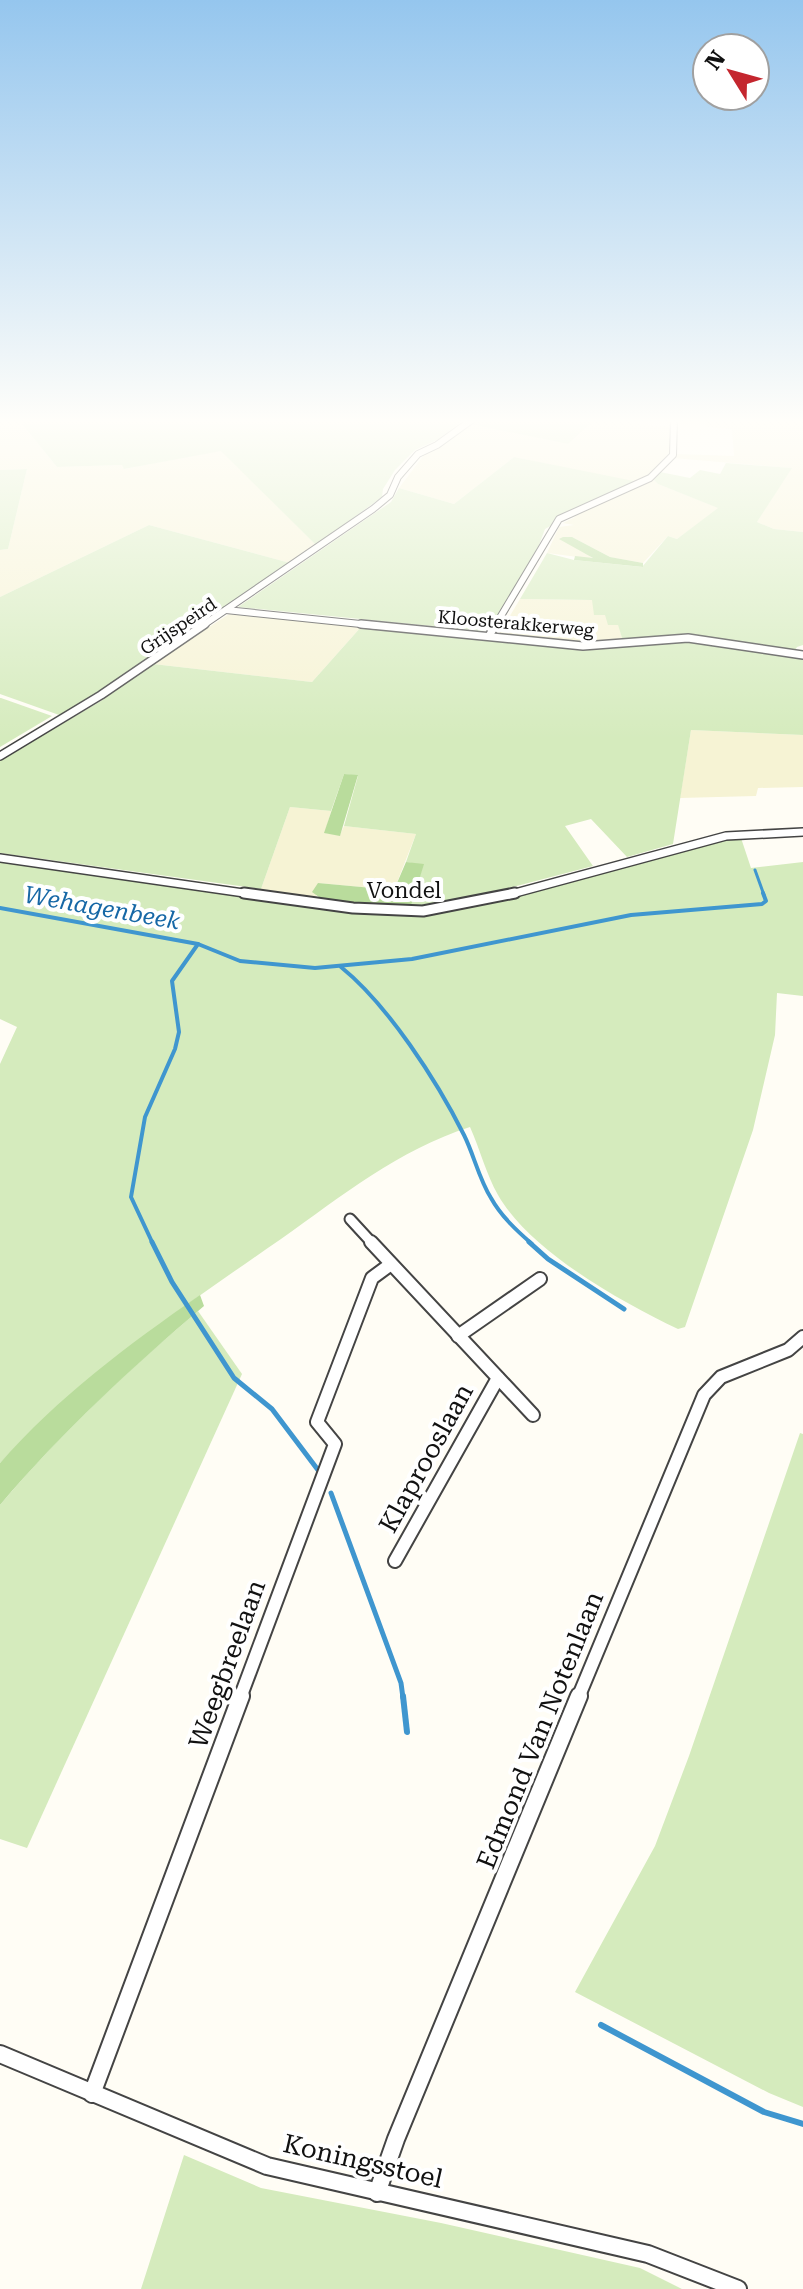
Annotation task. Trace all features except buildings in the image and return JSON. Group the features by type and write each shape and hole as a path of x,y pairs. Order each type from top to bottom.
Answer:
{"street":[{"name":"Grijspeird","path":"0,756 101,695 347,526"},
{"path":"489,636 532,569 554,526"},
{"name":"Kloosterakkerweg","path":"226,610 583,646 688,638 803,655"},
{"name":"Vondel","path":"0,858 353,908 423,911 506,895 726,836 803,832"},
{"name":"Klaprooslaan","path":"350,1219 533,1415"},
{"name":"Weegbreelaan","path":"92,2094 335,1444 317,1422 372,1278 391,1264"},
{"path":"458,1336 540,1279"},
{"name":"Edmond Van Notenlaan","path":"377,2193 396,2139 704,1395 721,1377 788,1350 803,1337"},
{"name":"Klaprooslaan","path":"395,1561 498,1378"},
{"name":"Koningsstoel","path":"0,2054 267,2166 620,2246 730,2287"}],"shaded area":[{"path":"14,526 147,526 0,597 0,550 8,549"},
{"path":"152,526 297,526 316,545 290,563"},
{"path":"695,526 677,539 668,536 643,563 610,557 572,537 593,559 547,553 559,527"},
{"path":"766,526 803,526 803,532"},
{"path":"520,599 592,600 618,624 623,641 563,643 499,634"},
{"path":"229,614 361,627 312,682 153,664"},
{"path":"691,730 803,735 803,787 758,788 756,796 680,798"},
{"path":"290,807 331,811 325,833 340,835 344,826 416,834 394,890 318,883 316,896 323,900 261,889"}],"green space":[{"path":"0,526 14,526 8,549 0,550"},
{"path":"147,526 290,563 62,716 0,694 0,597"},
{"path":"297,526 342,526 316,545"},
{"path":"356,526 551,526 545,529 536,553 491,629 482,631 238,607"},
{"path":"694,526 766,526 803,532 803,645 794,652 679,634 623,641 618,625 608,625 605,615 594,615 592,600 520,599 547,553 574,560 642,567 668,536 677,539"},
{"path":"572,537 610,557 643,563 643,567 574,560 575,556 593,558 559,539"},
{"path":"361,627 581,648 672,639 803,657 803,735 691,730 673,844 627,857 591,819 565,826 593,866 448,904 411,906 423,865 406,862 416,834 344,826 358,776 344,774 331,811 290,807 261,889 0,853 0,760 101,701 153,664 312,682"},
{"path":"1,698 52,716 0,747"},
{"path":"344,774 358,775 340,836 324,833"},
{"path":"741,838 751,868 803,862 803,996 777,993 775,1035 753,1130 685,1327 678,1329 604,1290 532,1236 498,1195 470,1127 395,1161 207,1291 99,1371 0,1463 0,1064 17,1027 0,1019 0,860 426,915 458,910 703,845"},
{"path":"406,862 424,864 411,906 323,900 312,892 318,883 394,890"},
{"path":"200,1295 204,1306 98,1401 0,1505 0,1463 22,1439 95,1373"},
{"path":"198,1311 242,1374 27,1848 0,1839 0,1505 95,1404"},
{"path":"800,1433 803,1434 803,2107 769,2093 575,1992 655,1846"},
{"path":"184,2155 261,2188 441,2223 640,2268 682,2289 141,2289"}],"waterway":[{"path":"755,870 764,895"},
{"path":"198,944 240,961 315,968 412,959 631,915 762,904 766,901 763,893"},
{"name":"Wehagenbeek","path":"0,908 198,944"},
{"path":"153,1244 131,1197 145,1117 175,1049 179,1032 172,981 198,944"},
{"path":"341,967 376,1002 426,1068 468,1143 495,1205 532,1244"},
{"path":"529,1242 548,1259 624,1309"},
{"path":"153,1244 172,1282 234,1378 272,1409 318,1470"},
{"path":"331,1493 401,1683 403,1698"},
{"path":"403,1696 407,1732"},
{"path":"601,2025 764,2112 803,2124"}]}
